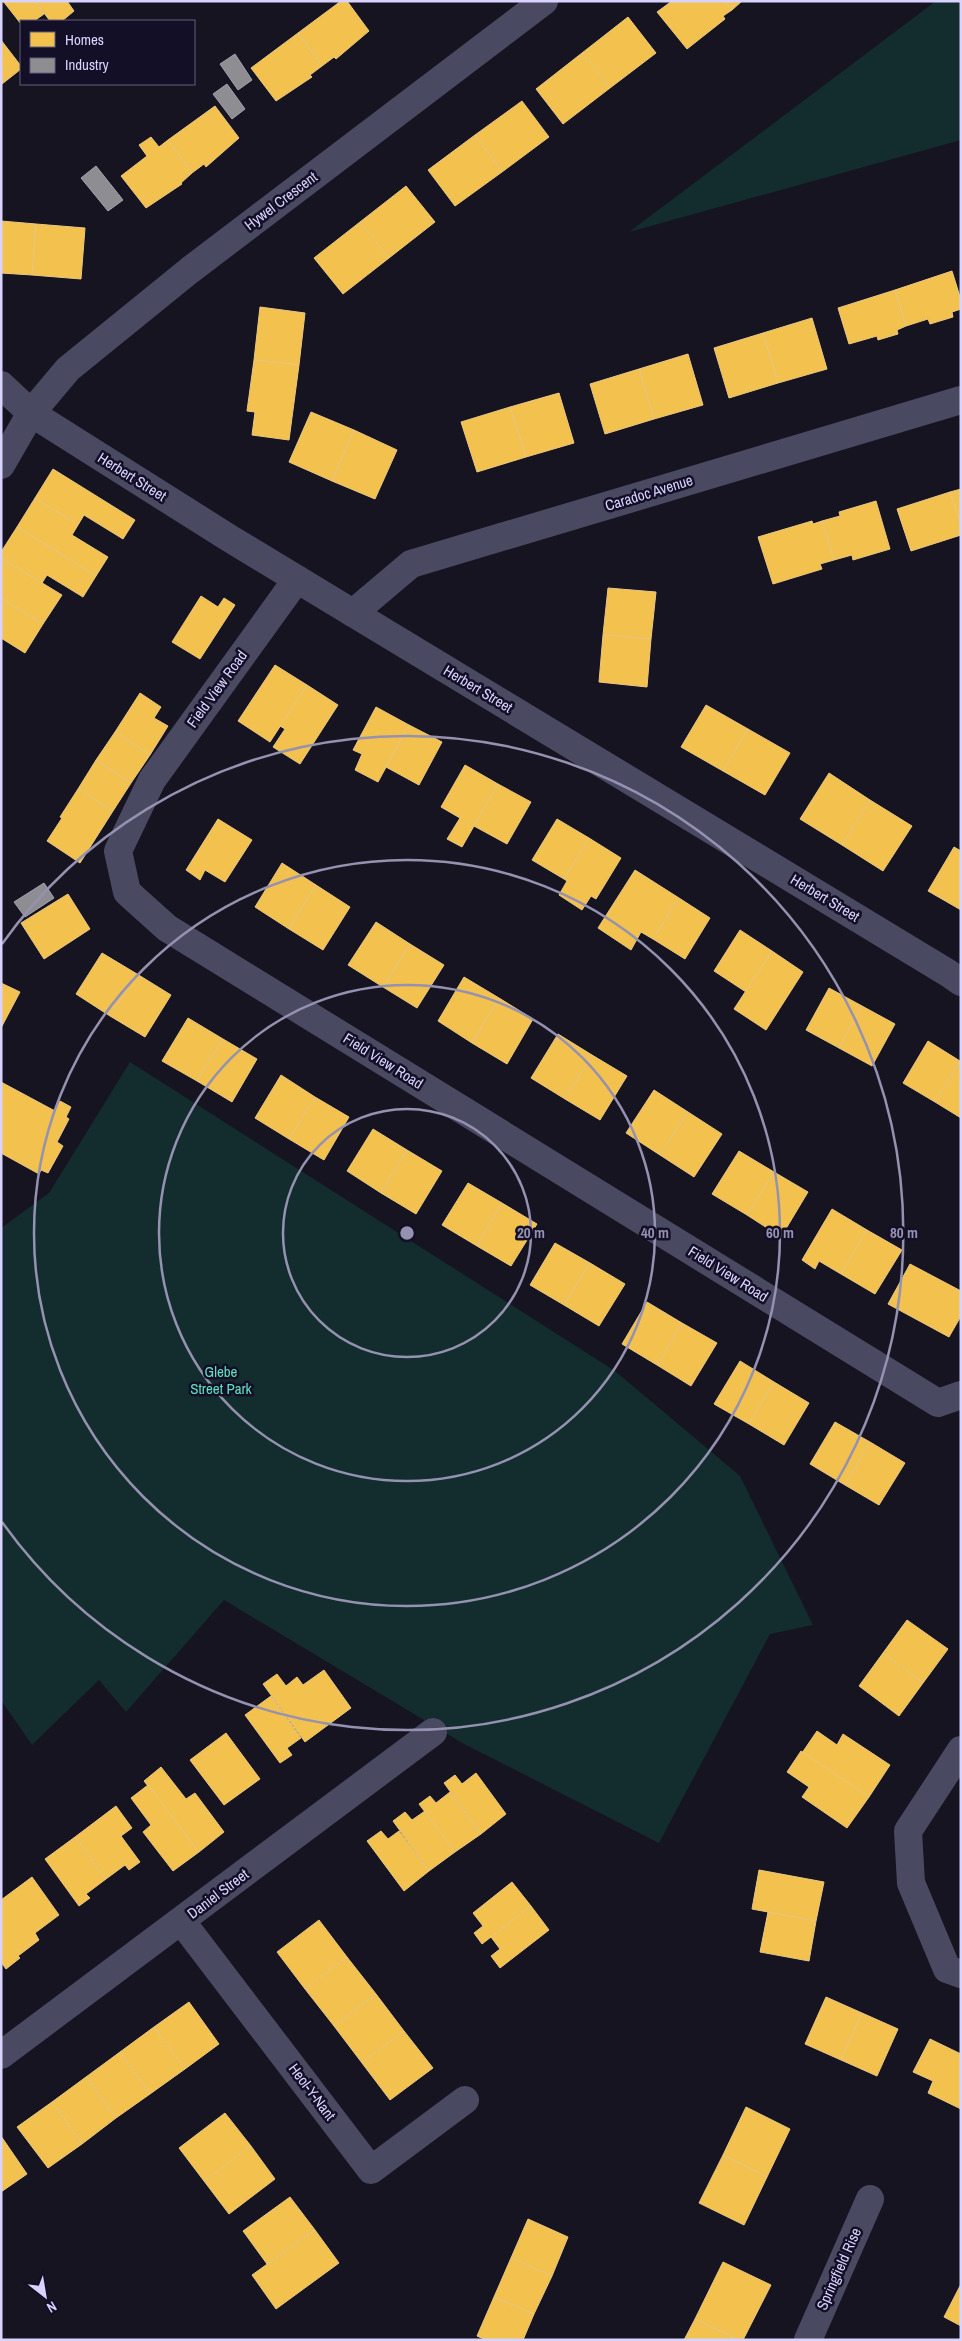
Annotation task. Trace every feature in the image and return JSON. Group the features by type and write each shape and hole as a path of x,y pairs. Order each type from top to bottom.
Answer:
{"street":[{"name":"Hywel Crescent","path":"1,465 31,413 68,369 190,270 544,1"},
{"name":"Herbert Street","path":"1,386 31,413 297,579 948,972 961,982"},
{"name":"Caradoc Avenue","path":"352,613 411,564 961,400"},
{"name":"Field View Road","path":"297,579 152,780 118,851 127,892 167,928 929,1398 938,1403 961,1395"},
{"name":"Daniel Street","path":"1,2055 182,1922 433,1732"},
{"path":"961,1750 908,1831 912,1883 947,1970 961,1974"},
{"name":"Heol-Y-Nant","path":"182,1922 371,2170 465,2100"},
{"name":"Springfield Rise","path":"808,2340 870,2199"}],"green space":[{"path":"936,1 961,1 961,140 629,232"},
{"name":"Glebe Street Park","path":"130,1062 615,1371 740,1476 813,1625 770,1634 659,1843 464,1744 224,1600 126,1712 99,1680 32,1745 1,1700 1,1228 49,1193"}],"building: Homes":[{"path":"3,1 35,1 44,14 35,20 20,20 20,23"},
{"path":"35,1 67,1 74,11 63,20 49,20"},
{"path":"341,1 347,1 369,31 336,59 334,57 322,66 298,33"},
{"path":"672,1 725,1 732,10 723,16 725,19 687,49 657,12"},
{"path":"725,1 742,1 732,10"},
{"path":"628,17 656,53 610,88 582,53"},
{"path":"298,33 322,66 310,75 312,77 276,101 251,68"},
{"path":"1,40 20,65 20,70 2,84"},
{"path":"582,53 610,88 563,124 536,89"},
{"path":"522,101 549,137 502,172 475,135"},
{"path":"215,106 239,138 206,167 204,164 192,173 168,140"},
{"path":"475,135 502,172 455,206 428,170"},
{"path":"151,137 159,147 168,140 192,173 182,184 146,208 121,176 147,156 139,145"},
{"path":"406,186 435,222 389,258 360,222"},
{"path":"1,221 36,224 32,275 1,273"},
{"path":"360,222 389,258 343,294 314,258"},
{"path":"36,224 85,228 81,279 32,275"},
{"path":"952,271 961,300 961,309 952,312 953,317 930,324 928,319 906,326 895,290"},
{"path":"895,290 906,326 897,330 898,334 878,340 877,336 849,344 838,308"},
{"path":"260,307 305,313 299,365 254,360"},
{"path":"812,318 827,369 778,383 763,333"},
{"path":"763,333 778,383 729,398 714,348"},
{"path":"688,354 703,405 654,419 639,369"},
{"path":"254,360 299,365 289,440 252,435 255,412 247,411"},
{"path":"639,369 654,419 605,434 590,384"},
{"path":"559,393 574,443 526,457 510,407"},
{"path":"510,407 526,457 477,472 461,422"},
{"path":"311,412 354,430 332,481 289,462"},
{"path":"354,430 397,450 375,499 332,481"},
{"path":"53,469 135,520 123,539 84,515 78,525 35,498"},
{"path":"961,489 961,525 950,492"},
{"path":"950,492 961,525 961,535 911,551 897,509"},
{"path":"35,498 78,525 72,535 108,557 96,576 17,527"},
{"path":"876,501 890,549 853,560 852,555 834,560 822,521 840,516 839,512"},
{"path":"812,521 813,524 822,521 834,560 820,564 822,569 773,584 758,537"},
{"path":"17,527 96,576 83,597 47,575 42,583 1,558 1,552"},
{"path":"1,558 62,595 43,624 1,598"},
{"path":"608,588 656,592 651,639 603,635"},
{"path":"201,596 218,607 224,598 235,605 200,659 172,642"},
{"path":"1,598 43,624 25,653 1,638"},
{"path":"603,635 651,639 647,687 599,682"},
{"path":"275,665 307,685 270,742 238,721"},
{"path":"307,685 338,705 300,764 273,747 285,729 280,726"},
{"path":"140,693 161,707 154,718 168,726 150,755 115,732"},
{"path":"706,705 748,729 723,771 681,747"},
{"path":"376,707 409,725 378,782 355,770 362,754 353,750"},
{"path":"409,725 442,742 419,785 386,767"},
{"path":"748,729 790,753 765,795 723,771"},
{"path":"115,732 150,755 131,783 96,760"},
{"path":"96,760 131,783 113,811 78,789"},
{"path":"465,765 498,784 462,847 447,839 460,818 441,807"},
{"path":"829,773 870,800 842,845 800,819"},
{"path":"498,784 531,802 507,844 474,826"},
{"path":"78,789 113,811 80,863 47,841"},
{"path":"870,800 912,826 883,871 842,845"},
{"path":"218,819 252,840 225,882 205,870 200,880 186,870"},
{"path":"557,819 589,838 564,879 532,860"},
{"path":"589,838 621,858 596,899 591,896 582,910 559,895 567,881 564,879"},
{"path":"954,847 961,851 961,910 928,891"},
{"path":"282,863 316,885 289,929 255,907"},
{"path":"635,870 679,898 653,939 641,932 631,950 598,928"},
{"path":"316,885 350,907 323,950 289,929"},
{"path":"68,894 90,929 44,959 21,923"},
{"path":"679,898 710,918 685,959 653,939"},
{"path":"376,922 410,944 383,987 348,965"},
{"path":"740,930 772,951 746,992 714,971"},
{"path":"410,944 444,965 417,1008 383,987"},
{"path":"772,951 803,972 766,1030 734,1009"},
{"path":"102,953 137,974 110,1016 76,994"},
{"path":"137,974 171,995 145,1037 110,1016"},
{"path":"464,977 499,998 472,1043 438,1021"},
{"path":"1,983 20,992 1,1028"},
{"path":"829,988 862,1006 839,1048 806,1030"},
{"path":"499,998 533,1019 507,1064 472,1043"},
{"path":"862,1006 895,1024 872,1066 839,1048"},
{"path":"188,1018 223,1039 197,1081 162,1061"},
{"path":"558,1034 592,1055 565,1099 531,1078"},
{"path":"223,1039 257,1059 232,1102 197,1081"},
{"path":"928,1041 960,1061 935,1102 903,1083"},
{"path":"592,1055 627,1076 600,1120 565,1099"},
{"path":"961,1061 961,1118 935,1102"},
{"path":"281,1075 315,1097 289,1139 255,1118"},
{"path":"1,1082 55,1111 60,1101 71,1107 66,1117 69,1119 57,1142 63,1146 48,1173 41,1170 39,1174 1,1153"},
{"path":"654,1090 688,1112 660,1155 626,1133"},
{"path":"315,1097 349,1117 324,1160 289,1139"},
{"path":"688,1112 722,1134 694,1177 660,1155"},
{"path":"373,1129 407,1150 381,1193 347,1171"},
{"path":"407,1150 442,1171 416,1214 381,1193"},
{"path":"739,1151 774,1172 747,1215 712,1194"},
{"path":"774,1172 808,1192 781,1237 747,1215"},
{"path":"468,1183 502,1203 477,1246 442,1225"},
{"path":"502,1203 537,1224 511,1266 477,1246"},
{"path":"832,1209 867,1230 841,1274 819,1261 815,1269 802,1260"},
{"path":"867,1230 902,1250 875,1294 841,1274"},
{"path":"555,1243 590,1263 564,1305 530,1285"},
{"path":"590,1263 625,1284 599,1326 564,1305"},
{"path":"910,1264 961,1291 961,1316 949,1337 888,1304"},
{"path":"647,1302 682,1323 657,1365 622,1344"},
{"path":"682,1323 717,1343 691,1386 657,1365"},
{"path":"740,1361 774,1382 749,1424 714,1404"},
{"path":"774,1382 809,1403 784,1445 749,1424"},
{"path":"835,1422 870,1442 845,1485 810,1464"},
{"path":"870,1442 905,1463 879,1505 845,1485"},
{"path":"907,1620 948,1649 923,1683 883,1653"},
{"path":"883,1653 923,1683 899,1716 859,1686"},
{"path":"324,1670 351,1708 305,1742 263,1684 277,1674 286,1686 297,1677 303,1685"},
{"path":"271,1696 301,1738 287,1748 292,1755 280,1763 245,1715"},
{"path":"817,1731 837,1745 843,1734 890,1765 869,1797 802,1753"},
{"path":"226,1733 260,1779 224,1805 190,1760"},
{"path":"801,1751 869,1797 847,1828 802,1797 809,1787 787,1772"},
{"path":"161,1767 186,1799 195,1793 224,1832 199,1852 144,1781"},
{"path":"476,1773 506,1814 481,1834 444,1783 455,1775 462,1784"},
{"path":"148,1785 199,1852 173,1871 143,1832 151,1825 131,1798"},
{"path":"450,1792 481,1834 455,1852 419,1804 430,1796 436,1803"},
{"path":"116,1806 132,1828 121,1836 140,1862 129,1870 125,1865 106,1879 75,1837"},
{"path":"425,1811 455,1852 429,1871 393,1821 405,1812 412,1820"},
{"path":"381,1831 388,1839 399,1831 429,1871 404,1891 367,1841"},
{"path":"75,1837 106,1879 86,1894 90,1898 79,1906 45,1859"},
{"path":"759,1870 824,1882 816,1921 752,1909"},
{"path":"32,1877 59,1915 35,1933 39,1940 18,1956 20,1958 6,1969 1,1962 1,1900"},
{"path":"512,1882 531,1906 482,1944 474,1933 483,1926 473,1913"},
{"path":"531,1906 549,1930 500,1968 491,1956 500,1949 491,1937"},
{"path":"768,1912 816,1921 809,1961 760,1952"},
{"path":"319,1920 347,1957 305,1989 277,1952"},
{"path":"347,1957 376,1994 334,2026 305,1989"},
{"path":"376,1994 404,2031 362,2063 334,2026"},
{"path":"826,1997 862,2013 841,2060 805,2044"},
{"path":"189,2002 219,2044 185,2069 154,2027"},
{"path":"862,2013 898,2029 877,2076 841,2060"},
{"path":"154,2027 185,2069 150,2094 120,2052"},
{"path":"404,2031 433,2068 390,2100 362,2063"},
{"path":"930,2039 961,2054 961,2109 928,2093 933,2081 913,2072"},
{"path":"120,2052 150,2094 116,2118 86,2077"},
{"path":"86,2077 116,2118 82,2144 52,2102"},
{"path":"52,2102 82,2144 48,2168 17,2127"},
{"path":"746,2107 790,2129 767,2177 723,2155"},
{"path":"225,2113 251,2146 204,2181 179,2148"},
{"path":"1,2136 27,2174 1,2192"},
{"path":"251,2146 275,2179 229,2214 204,2181"},
{"path":"723,2155 767,2177 744,2225 699,2203"},
{"path":"290,2197 315,2230 267,2264 243,2231"},
{"path":"528,2219 568,2237 552,2276 511,2258"},
{"path":"315,2230 339,2263 276,2309 252,2275"},
{"path":"511,2258 552,2276 534,2314 494,2297"},
{"path":"723,2262 771,2285 743,2340 739,2340 695,2319"},
{"path":"961,2284 961,2326 944,2317"},
{"path":"494,2297 534,2314 523,2340 486,2340 477,2336"},
{"path":"695,2319 739,2340 684,2340"}],"building: Industry":[{"path":"235,54 252,80 238,90 220,64"},
{"path":"227,84 245,109 232,119 213,94"},
{"path":"96,166 123,200 108,211 81,178"},
{"path":"44,883 54,898 25,917 14,902"}]}
